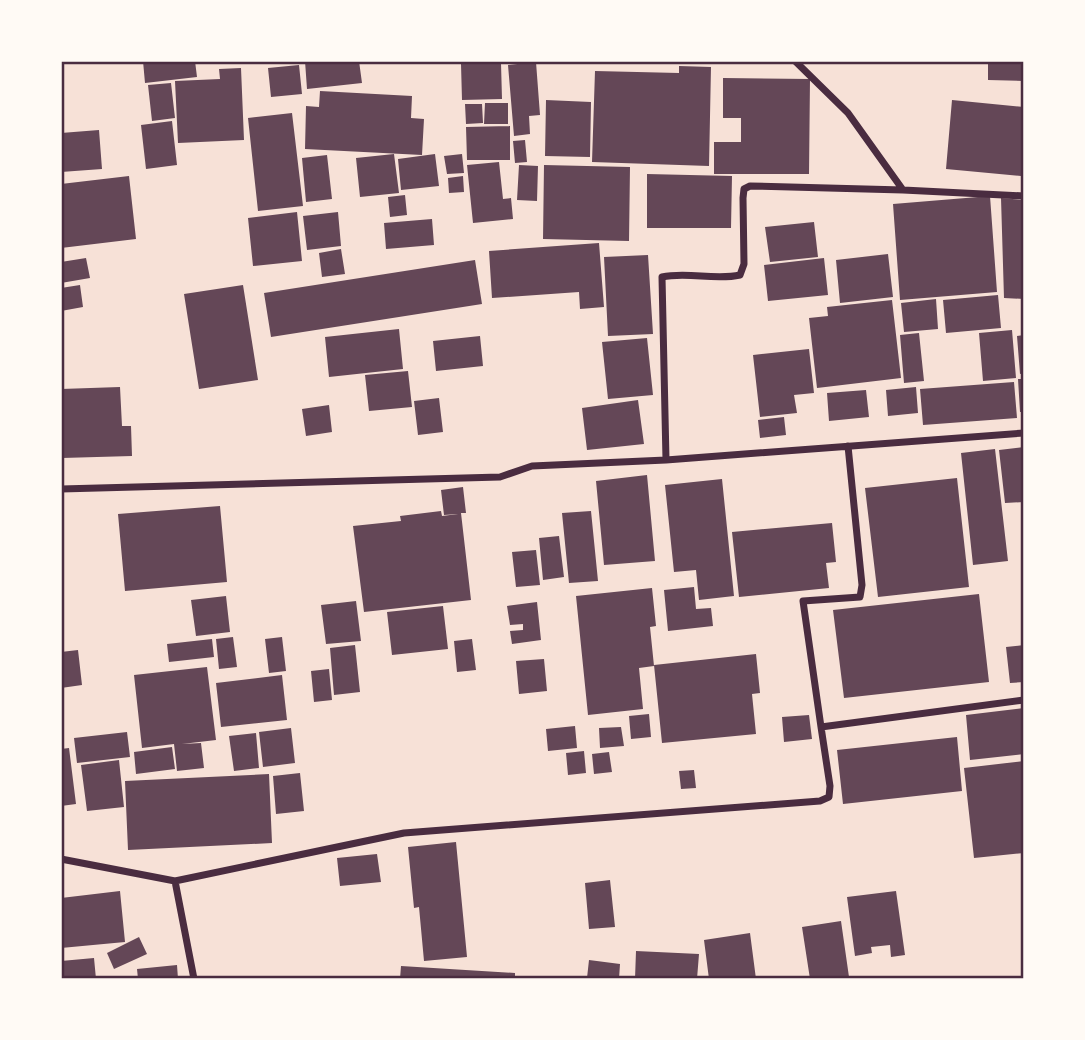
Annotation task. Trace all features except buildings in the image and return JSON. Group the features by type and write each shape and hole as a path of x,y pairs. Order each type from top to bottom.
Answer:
{"street":[{"path":"795,61 848,113 903,190"},
{"path":"666,460 662,277 676,274 727,278 740,275 744,264 744,189 750,186 1024,196"},
{"path":"61,489 500,477 532,466 666,460 1024,433"},
{"path":"61,859 175,881 404,833 820,801 829,797 830,786 803,601 860,597 862,585 848,446"},
{"path":"821,727 1024,700"},
{"path":"175,881 194,979"}]}
